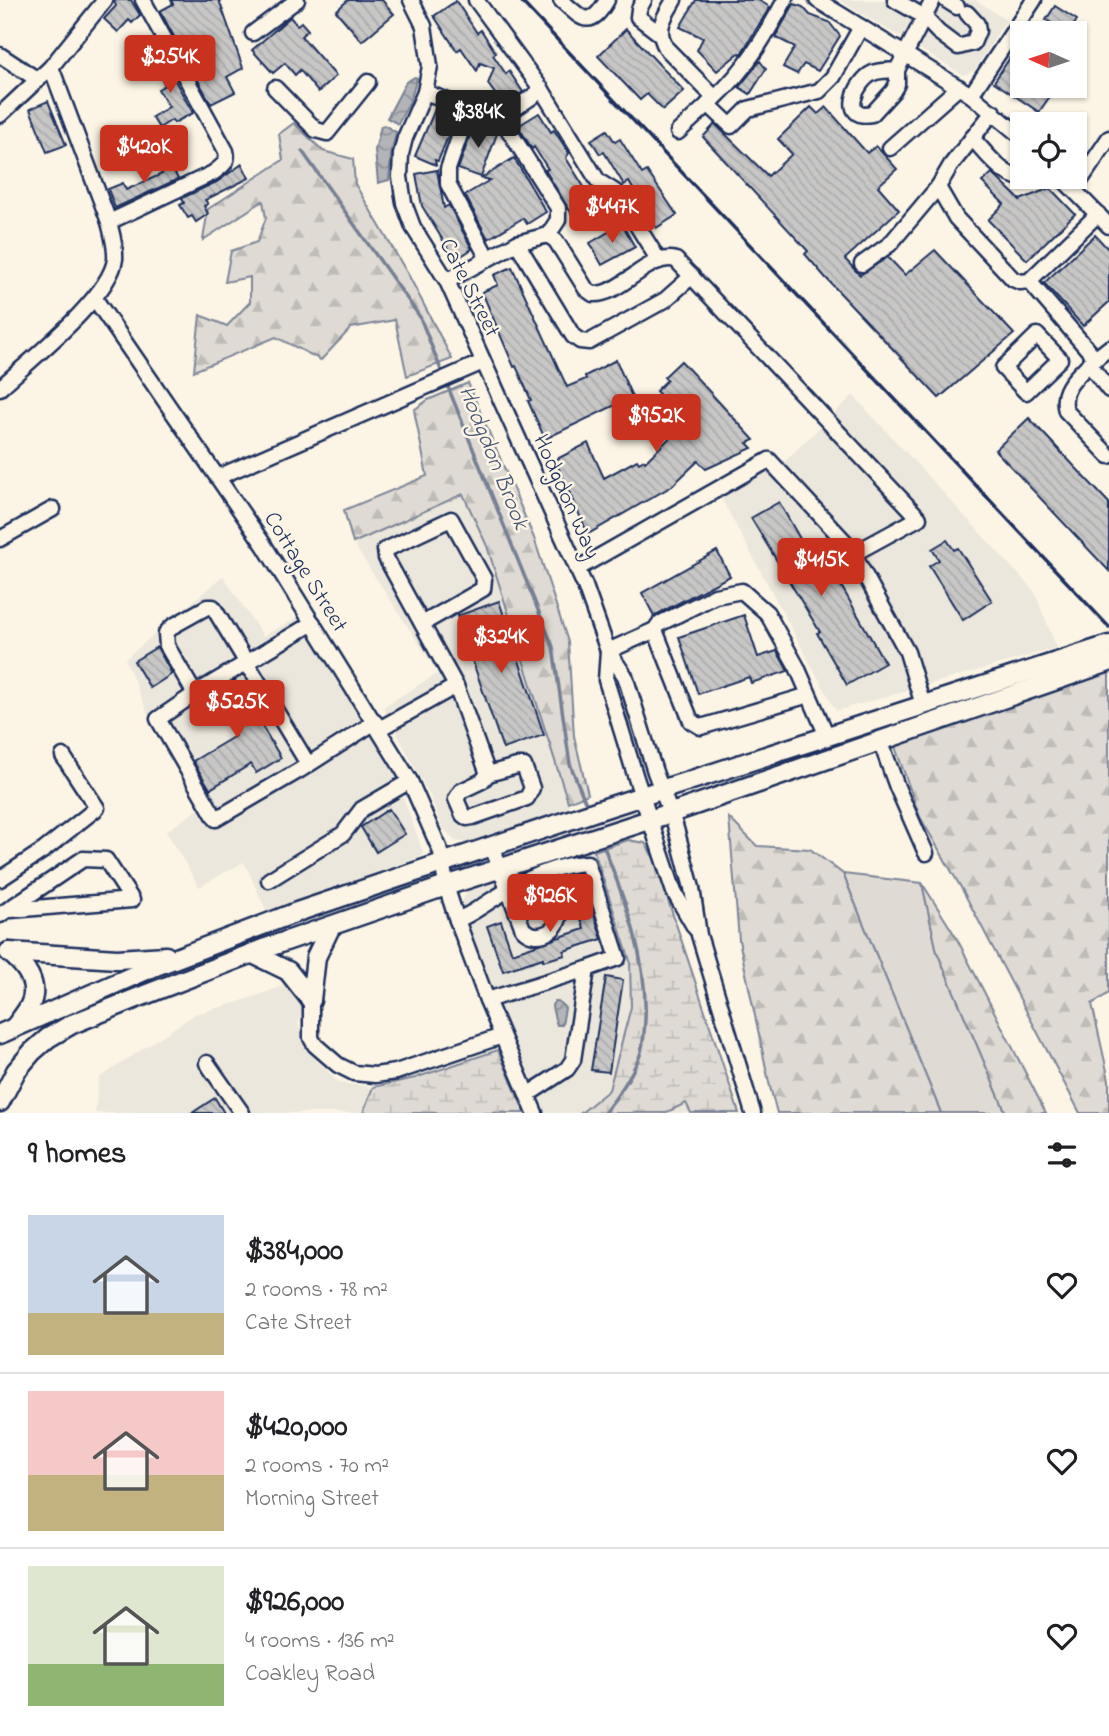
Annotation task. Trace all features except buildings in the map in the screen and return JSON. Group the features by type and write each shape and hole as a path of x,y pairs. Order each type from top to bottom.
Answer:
{"main road":[{"path":"7,1031 158,965 297,912 642,796 1109,645"},
{"path":"0,1102 9,1082 24,1060 57,1032 147,994 446,886 650,820 1109,663"},
{"path":"311,1000 316,957 331,926"},
{"path":"4,952 117,959 159,957 196,951"},
{"path":"4,952 20,961 32,983 30,1006 7,1031"},
{"path":"253,954 288,971 311,1000"}],"street":[{"path":"0,115 51,66 105,0"},
{"path":"109,222 213,173 223,166 228,157 143,0"},
{"path":"253,33 297,0"},
{"path":"476,0 542,90 598,181 617,192 659,261"},
{"path":"561,0 580,18 587,19 600,12 607,0"},
{"path":"644,0 638,18 660,34 666,48 731,126 748,110 758,106 819,91 833,77 861,27"},
{"path":"660,34 662,20 674,0"},
{"path":"678,132 747,64 785,0"},
{"path":"817,0 965,91 1010,126"},
{"path":"895,0 923,16 951,44 966,47 972,43 978,31 974,19 957,6"},
{"path":"897,70 933,0"},
{"path":"890,148 965,91 1034,0"},
{"name":"Cate Street","path":"218,477 483,362 447,281 414,227 401,190 403,146 425,92 430,52 418,3"},
{"path":"0,55 38,80"},
{"path":"0,388 95,299 112,273 115,260 115,246 109,222 51,66"},
{"path":"275,88 316,130 327,133 368,82"},
{"path":"425,92 489,117 501,118 542,90"},
{"path":"469,109 448,169 448,184 487,257"},
{"path":"862,264 890,244 938,187 993,111"},
{"path":"447,281 517,243 548,234 558,220 558,208 501,118"},
{"path":"972,138 1010,175"},
{"path":"1109,138 1074,190 1109,226"},
{"path":"938,187 956,218 1013,279 1020,282 1029,281 1098,214"},
{"path":"548,234 556,241 586,289 593,294 606,292 667,258 676,260 692,276 919,518 853,554"},
{"path":"517,243 573,336 585,342 665,300 692,276"},
{"path":"1029,281 1092,361 1109,390"},
{"name":"Cottage Street","path":"95,299 218,477 313,623 410,781 430,824 457,920 487,1000 535,1113"},
{"path":"1109,348 1069,384 1063,402 1066,411 1109,456"},
{"name":"Hodgdon Way","path":"483,362 577,569 608,651 625,676 692,888 699,935"},
{"path":"1052,367 1069,384"},
{"path":"577,569 769,460 849,546 907,652 923,705"},
{"path":"0,539 53,509"},
{"path":"422,624 483,589 484,579 451,519 385,550 386,558 456,687 488,774"},
{"path":"608,651 655,630 659,624 715,596 742,591 767,613 797,667 827,736"},
{"path":"195,694 167,646 166,633 173,626 207,607 213,607 308,764"},
{"path":"313,623 158,719 216,819 377,725 456,687"},
{"path":"655,630 691,721 701,727 810,695"},
{"name":"Hodgdon Way","path":"608,651 606,680 642,796 674,892 699,935"},
{"path":"880,740 926,853"},
{"path":"0,879 44,850 97,808 63,756"},
{"path":"524,766 532,788 531,793 527,798 467,818 463,816 456,795 482,781 488,774 524,766"},
{"path":"269,880 343,834 362,809 410,781"},
{"path":"492,846 523,929 529,935 536,936 554,930 559,918 542,874"},
{"path":"83,859 106,860 132,900 5,912 83,859"},
{"path":"457,920 542,874 570,864 587,863 618,958 487,1000"},
{"path":"699,935 753,1113"},
{"path":"527,1096 567,1069 573,1060 587,969"},
{"path":"311,1000 311,1038 315,1045 338,1065 354,1073 375,1075 396,1072 502,1036"},
{"path":"207,1063 242,1113"}],"shaded area":[{"path":"839,0 976,0 1006,20 974,71 963,75"},
{"path":"853,395 1034,591 1057,648 836,711 721,498 782,464"},
{"path":"462,494 487,546 570,810 468,843 455,841 442,827 430,796 383,707 438,673 353,543"},
{"path":"223,576 263,636 299,617 396,778 423,852 422,856 267,912 244,862 199,887 166,831 202,807 149,716 125,659"},
{"path":"628,840 645,843 654,858 739,1113 545,1113 494,995 466,923 462,901 469,889"},
{"path":"291,983 301,996 304,1006 298,1024 306,1049 339,1083 373,1087 363,1113 95,1113 99,1078 195,1014 239,1002"}],"green space":[{"path":"294,123 323,151 353,159 355,184 409,276 452,359 407,376 395,320 351,328 321,360 276,337 194,371 200,315 227,326 250,302 250,277 225,282 231,251 257,242 266,218 263,201 203,240 208,209 283,160 279,134"},
{"path":"468,383 534,538 568,642 574,736 588,794 568,802 487,546 463,494 353,543 344,510 427,476 414,410 428,400"},
{"path":"1109,673 1109,993 1092,1004 1109,1080 1109,1113 1080,1113 963,891 920,817 894,744"},
{"path":"729,818 757,846 810,849 843,874 941,1113 777,1113 739,940"},
{"path":"628,840 645,843 654,858 739,1113 691,1113 686,1103 665,1113 581,1113 609,1090 631,1007 630,961 594,851"},
{"path":"843,874 922,883 937,952 1006,1113 941,1113"},
{"path":"922,883 956,937 1046,1113 1006,1113 937,952"},
{"path":"498,1050 525,1113 363,1113 373,1087 415,1078"}],"water":[{"path":"417,78 410,101 398,124 387,118 406,82"},
{"path":"381,126 396,132 389,180 378,183 375,150"},
{"path":"555,1001 565,1008 562,1025 557,1025 552,1005"}],"waterway":[{"name":"Hodgdon Brook","path":"302,151 420,317 443,375"},
{"name":"Hodgdon Brook","path":"446,382 553,647 570,764 587,806"},
{"name":"Hodgdon Brook","path":"604,847 634,932 645,998 641,1053 628,1080 604,1113"}],"railway":[{"path":"520,0 1109,627"}]}
